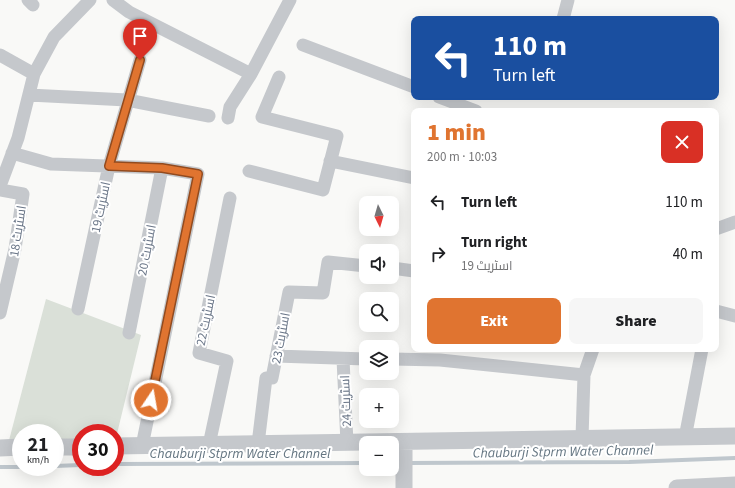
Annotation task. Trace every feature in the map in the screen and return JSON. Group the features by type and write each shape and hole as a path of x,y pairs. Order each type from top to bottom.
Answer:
{"street":[{"path":"0,186 12,153 34,74 54,37 90,0"},
{"path":"114,0 129,12 250,74"},
{"path":"228,118 230,107 250,74 290,0"},
{"path":"564,16 568,0"},
{"path":"303,45 411,86"},
{"path":"0,55 34,74"},
{"name":"اسٹریٹ 19","path":"78,309 109,166 127,100 140,60"},
{"path":"249,171 324,190 336,136 262,117 279,77"},
{"path":"29,95 127,100 209,116"},
{"path":"447,100 468,108"},
{"path":"12,153 51,164 162,168 198,174 142,446"},
{"path":"330,161 411,177"},
{"name":"اسٹریٹ 20","path":"129,333 162,168"},
{"name":"اسٹریٹ 18","path":"0,190 22,194 15,249 0,313"},
{"name":"اسٹریٹ 22","path":"209,445 227,361 199,352 230,198"},
{"path":"719,228 735,222"},
{"name":"اسٹریٹ 23","path":"258,444 266,378 272,378 289,292 323,294 328,262 359,265"},
{"path":"399,269 411,270"},
{"path":"719,311 735,316"},
{"path":"582,438 584,375 592,352"},
{"path":"685,438 701,352"},
{"path":"276,356 359,359"},
{"name":"اسٹریٹ 24","path":"343,358 347,442"},
{"path":"399,359 440,360 584,375"},
{"path":"124,446 347,442 404,447 582,438 685,438 735,436"},
{"path":"404,447 404,486"},
{"path":"0,448 12,448"},
{"path":"677,488 735,485"}],"shaded area":[{"path":"46,299 141,335 119,424 72,424 72,447 64,447 64,424 13,424"},
{"path":"12,429 12,448 7,448"}],"waterway":[{"name":"Chauburji Stprm Water Channel","path":"408,463 629,462 735,458"},
{"name":"Chauburji Stprm Water Channel","path":"124,464 359,463"},
{"name":"Chauburji Stprm Water Channel","path":"64,466 72,465"},
{"name":"Chauburji Stprm Water Channel","path":"0,467 12,467"}],"route":[{"path":"140,60 127,100 109,166 162,168 198,174 151,400"}]}
